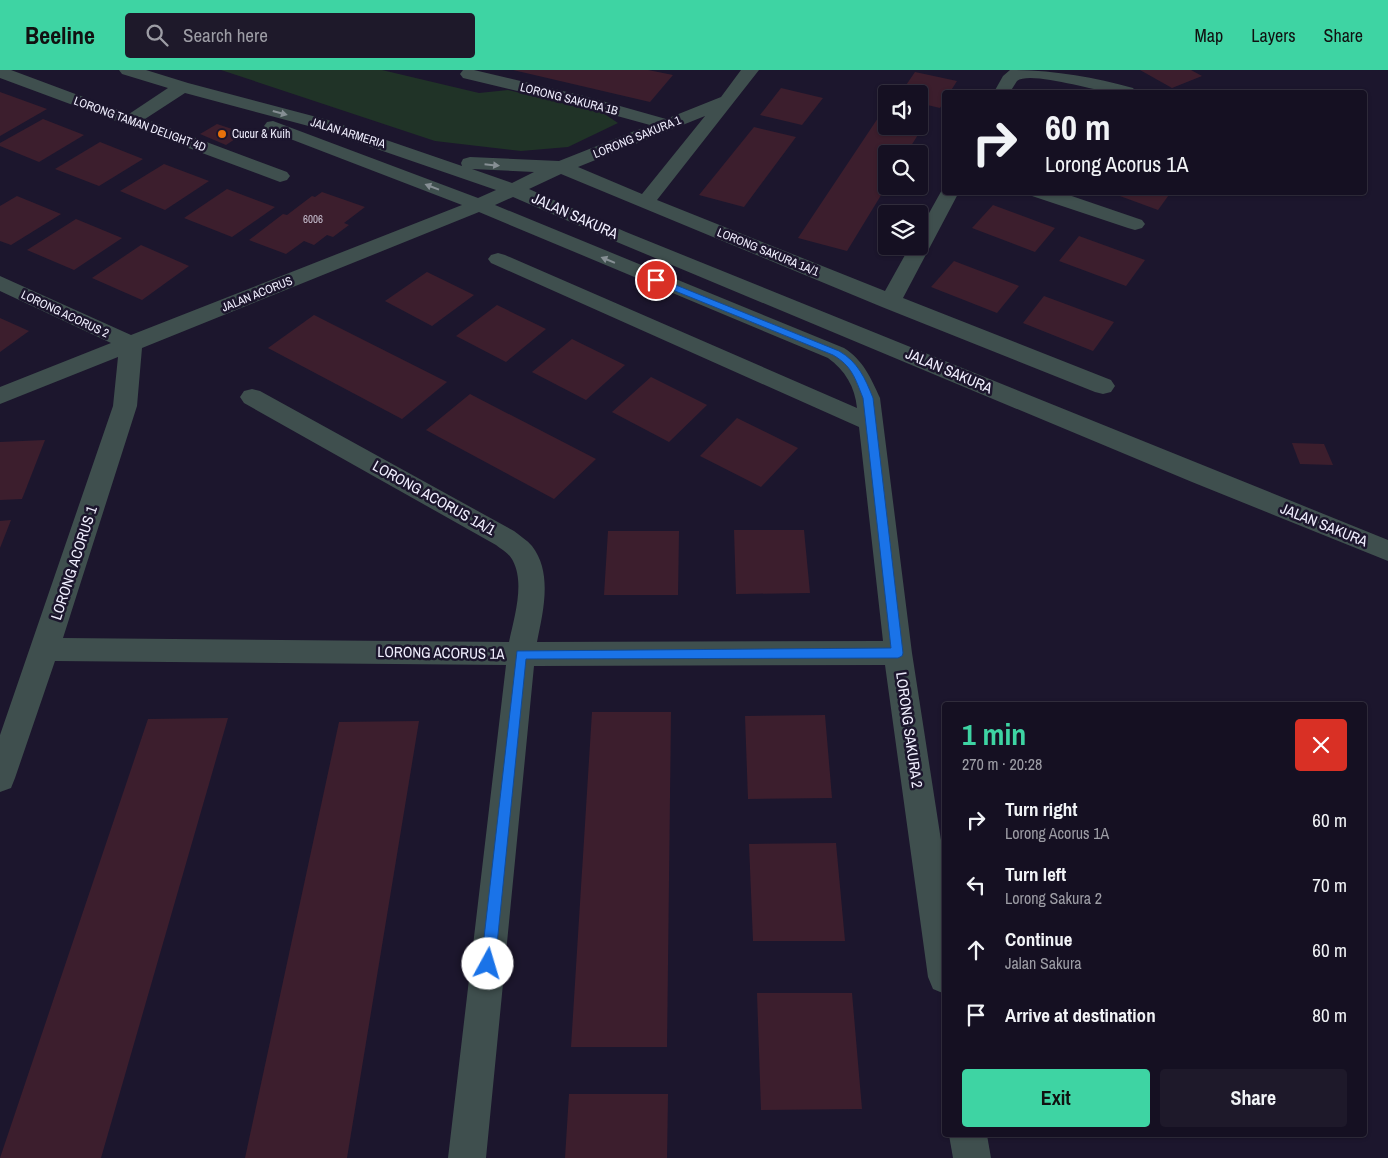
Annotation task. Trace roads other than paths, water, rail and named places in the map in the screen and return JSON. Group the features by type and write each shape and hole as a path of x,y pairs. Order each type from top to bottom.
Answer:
{"street":[{"name":"JALAN ARMERIA","path":"128,70 182,87 322,124 512,189"},
{"name":"LORONG SAKURA 1","path":"512,189 561,167 727,100 750,70"},
{"path":"1003,90 1007,81 1015,74 1030,70 1051,71 1120,90"},
{"name":"LORONG TAMAN DELIGHT 4D","path":"0,72 280,176"},
{"name":"LORONG SAKURA 1B","path":"469,74 582,101 669,125"},
{"name":"JALAN ARMERIA","path":"182,87 307,140 454,195 477,206"},
{"path":"130,121 182,87"},
{"path":"646,202 727,100"},
{"path":"426,158 505,166 561,167"},
{"name":"LORONG SAKURA 1A/1","path":"561,167 890,302 1102,386"},
{"name":"JALAN ACORUS","path":"0,396 477,206 512,189"},
{"name":"JALAN SAKURA","path":"512,189 619,236 1388,551"},
{"path":"890,302 948,195"},
{"path":"1048,195 1135,224"},
{"name":"JALAN SAKURA","path":"477,206 849,360 860,377 868,398 871,424"},
{"path":"498,259 871,424"},
{"name":"LORONG ACORUS 2","path":"0,283 131,344"},
{"name":"LORONG ACORUS 1","path":"0,778 45,649 125,406 131,344"},
{"name":"LORONG ACORUS 1A/1","path":"252,397 505,538 524,555 530,575 530,601 521,654 467,1158"},
{"name":"LORONG SAKURA 2","path":"871,424 898,653 942,956"},
{"name":"LORONG ACORUS 1A","path":"45,649 521,654 898,653"},
{"path":"968,1137 972,1158"}],"place":[{"name":"Cucur & Kuih","path":"222,134"}]}
